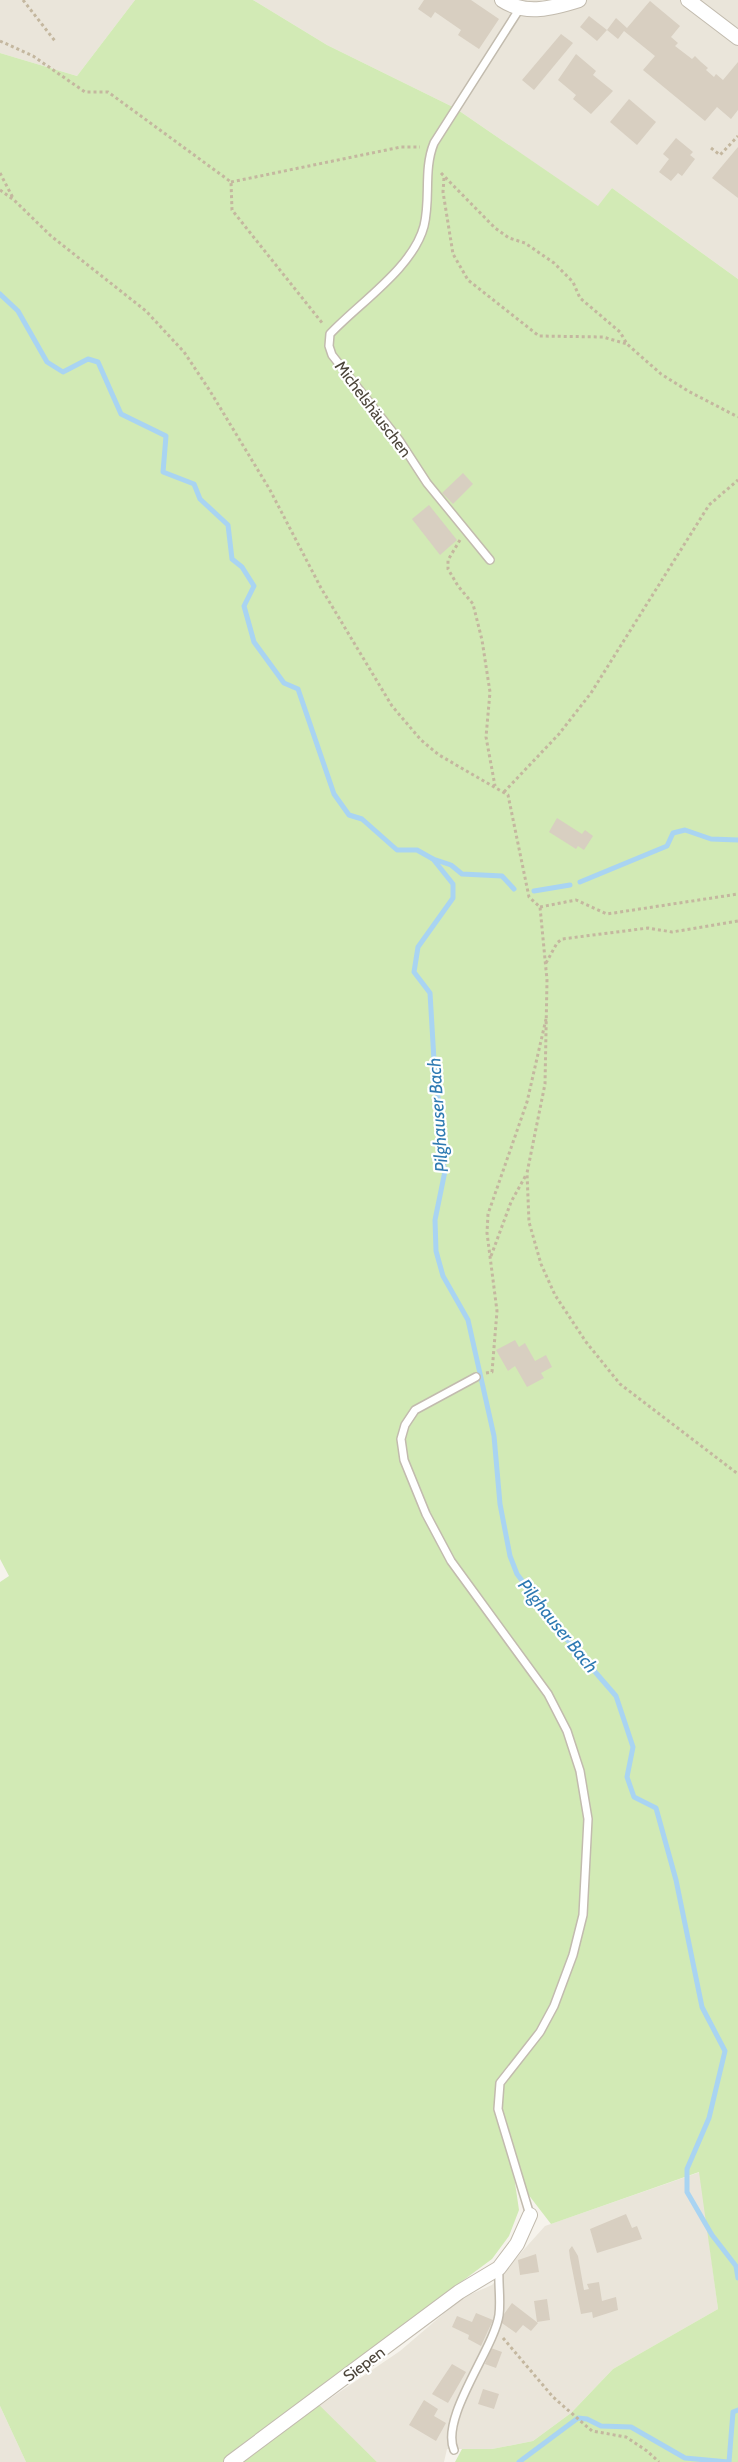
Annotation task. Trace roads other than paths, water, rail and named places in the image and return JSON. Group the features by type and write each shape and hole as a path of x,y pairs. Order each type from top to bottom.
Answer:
{"street":[{"path":"502,0 520,8 544,9 579,0"},
{"path":"688,0 738,38"},
{"name":"Siepen","path":"231,2462 459,2292 499,2268 517,2244 530,2215"}],"lane":[{"name":"Michelshäuschen","path":"490,560 427,483 399,440 332,355 329,346 330,334 405,261 417,242 427,215 431,153 440,131 520,8"},
{"path":"476,1377 415,1410 405,1425 401,1440 404,1460 426,1514 451,1561 548,1694 567,1731 580,1771 588,1819 583,1915 573,1954 554,2006 540,2032 500,2083 498,2109 530,2215"},
{"path":"454,2450 451,2433 457,2415 499,2315 499,2268"}],"waterway":[{"name":"Pilghauser Bach","path":"0,294 18,311 47,362 63,372 88,359 98,362 121,414 166,436 163,472 194,484 200,499 228,525 232,559 242,567 254,586 244,606 254,642 284,683 298,689 334,794 349,815 362,819 397,850 417,850 433,859 453,884 453,898 418,947 414,972 430,993 435,1077 441,1117 440,1148 445,1171 435,1220 436,1251 443,1276 468,1320 494,1436 500,1504 510,1556 517,1574 564,1636 616,1696 633,1747 627,1777 634,1797 656,1808 676,1880 702,2007 725,2051 709,2118 687,2169 687,2192 712,2235 736,2266 738,2278"},
{"path":"580,882 667,846 673,833 685,830 711,839 738,840"},
{"path":"433,859 451,865 462,874 502,876 514,889"},
{"path":"534,891 570,885"},
{"name":"Pilghauser Bach","path":"729,2462 733,2412 738,2410"},
{"path":"519,2462 578,2418 587,2419 601,2426 631,2427 685,2458 728,2462"}]}
